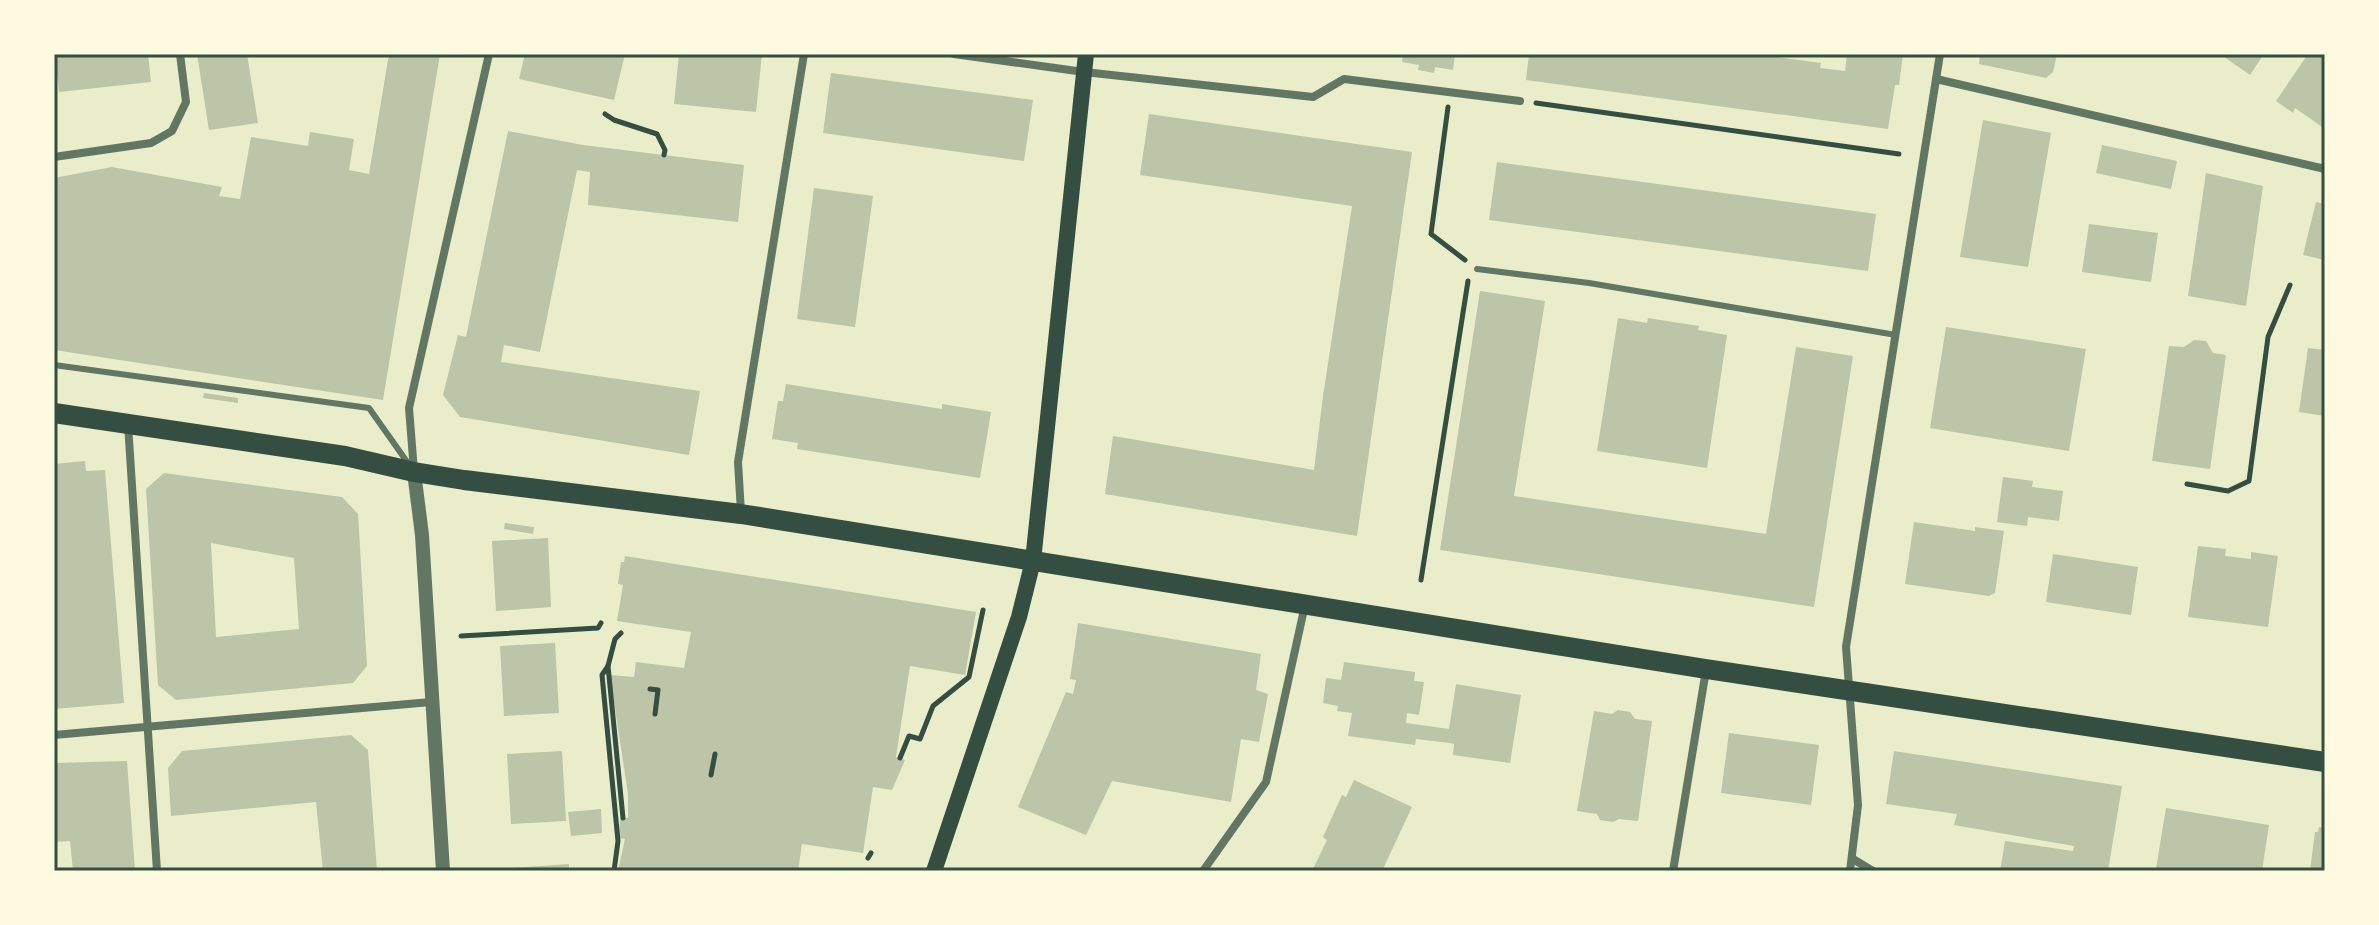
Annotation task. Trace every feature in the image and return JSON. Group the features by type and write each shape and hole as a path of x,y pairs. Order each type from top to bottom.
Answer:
{"main road":[{"path":"934,871 1019,617 1033,561 1086,54"},
{"path":"54,413 345,456 414,472 741,514 1706,669 2325,762"}],"street":[{"path":"54,157 151,143 172,131 186,102 180,54"},
{"path":"443,871 422,535 409,408 489,54"},
{"path":"741,514 738,462 804,54"},
{"path":"954,54 1084,72 1313,97 1344,79 1520,101"},
{"path":"1850,871 1858,805 1846,647 1940,54"},
{"path":"1936,79 2325,169"},
{"path":"128,424 145,726 157,871"},
{"path":"1203,871 1266,782 1305,604"},
{"path":"1673,871 1706,669"},
{"path":"54,735 431,702"},
{"path":"1853,859 1873,871"}],"lane":[{"path":"1477,269 1589,283 1896,335"},
{"path":"54,365 369,408 414,472"}],"path":[{"path":"1421,580 1466,284 1477,269 1431,234 1450,92"},
{"path":"1520,101 1899,154"},
{"path":"605,114 657,134 665,150 664,155"},
{"path":"2187,484 2228,491 2249,481 2268,337 2290,285"},
{"path":"900,758 909,736 920,739 933,706 969,677 983,610"},
{"path":"461,636 598,628 601,623"},
{"path":"614,871 618,841 602,675 608,666 615,639 621,633"},
{"path":"608,666 623,818"},
{"path":"650,689 658,690 655,714"},
{"path":"711,775 715,754"}],"building":[{"path":"55,54 148,54 151,82 59,92"},
{"path":"197,54 247,54 258,123 209,130"},
{"path":"389,54 440,54 383,400 54,350 54,178 112,167 222,187 219,196 240,199 251,137 308,146 310,132 354,139 349,170 369,174"},
{"path":"525,54 625,54 614,100 519,79"},
{"path":"679,54 762,54 756,112 674,104"},
{"path":"1403,54 1455,54 1453,70 1435,67 1434,73 1418,70 1419,65 1402,62"},
{"path":"1529,54 1755,54 1821,63 1820,68 1845,71 1847,54 1903,54 1888,129 1526,80"},
{"path":"1980,54 2057,54 2053,72 2046,78 1979,64"},
{"path":"2220,54 2264,54 2250,75"},
{"path":"2308,54 2325,54 2325,129 2295,108 2293,113 2276,101"},
{"path":"831,73 1033,100 1024,161 823,133"},
{"path":"1149,114 1412,152 1357,536 1105,494 1113,436 1314,470 1352,206 1140,175"},
{"path":"1983,120 2051,133 2028,267 1960,257"},
{"path":"508,131 583,145 744,165 738,222 588,205 590,172 577,170 540,352 504,345 501,362 700,391 689,455 460,417 443,395 458,335 466,337"},
{"path":"2102,145 2177,161 2171,189 2096,173"},
{"path":"1497,162 1876,214 1868,271 1489,220"},
{"path":"2206,173 2263,186 2246,306 2188,296"},
{"path":"814,188 873,196 855,327 797,319"},
{"path":"2316,202 2325,204 2325,260 2303,255"},
{"path":"2089,224 2158,233 2151,282 2082,272"},
{"path":"1480,291 1545,301 1514,496 1766,534 1796,347 1853,356 1814,607 1440,550"},
{"path":"1618,318 1647,323 1648,318 1699,326 1698,330 1727,335 1707,468 1597,451"},
{"path":"1946,327 2086,349 2069,451 1930,428"},
{"path":"2194,340 2206,341 2213,353 2226,355 2210,469 2152,461 2169,346 2184,347"},
{"path":"2308,348 2325,350 2325,416 2299,412"},
{"path":"786,384 942,409 942,404 991,412 980,478 797,449 798,443 772,439 778,401 783,401"},
{"path":"204,393 238,398 238,403 203,398"},
{"path":"85,461 86,471 105,470 124,703 54,709 54,464"},
{"path":"164,473 342,497 358,514 367,666 353,683 176,700 158,685 146,489","holes":["211,543 294,558 299,629 216,637"]},
{"path":"2003,477 2033,481 2032,487 2063,491 2059,521 2028,517 2027,526 1997,522"},
{"path":"1914,522 1975,531 1975,527 2004,531 1995,593 1989,596 1905,584"},
{"path":"505,523 534,527 533,534 504,529"},
{"path":"548,538 551,607 496,611 492,541"},
{"path":"2198,546 2226,549 2225,556 2251,559 2251,552 2278,556 2268,627 2188,617"},
{"path":"2053,554 2138,567 2131,615 2046,602"},
{"path":"625,556 976,612 965,675 910,666 896,757 905,760 892,790 873,787 863,853 802,844 798,871 618,871 625,839 619,838 620,818 628,818 628,794 610,675 634,677 636,662 684,668 691,632 617,621 623,585 618,584 621,562 624,562"},
{"path":"1078,623 1261,654 1256,690 1268,694 1259,742 1241,739 1231,802 1112,781 1086,835 1018,807 1066,692 1073,694 1076,680 1070,679"},
{"path":"555,643 559,713 504,716 500,646"},
{"path":"1344,662 1415,672 1414,681 1424,682 1419,715 1407,713 1406,723 1449,729 1456,684 1521,695 1510,763 1453,755 1454,744 1450,743 1416,739 1415,745 1348,736 1352,713 1337,711 1338,706 1323,703 1326,678 1341,680"},
{"path":"1618,710 1630,712 1635,719 1652,721 1638,821 1600,820 1597,814 1577,811 1594,711 1612,714"},
{"path":"1729,733 1819,745 1811,805 1721,793"},
{"path":"351,735 368,750 377,871 323,871 316,802 171,816 168,768 182,751"},
{"path":"562,751 566,821 511,824 507,754"},
{"path":"1894,751 2122,786 2108,871 2000,871 2005,841 2073,851 2074,846 1954,825 1957,814 1886,804"},
{"path":"127,761 135,871 73,871 70,841 54,842 54,763"},
{"path":"1354,780 1412,807 1382,871 1312,871 1327,840 1323,837 1342,795 1346,797"},
{"path":"2166,808 2269,825 2262,871 2156,869"},
{"path":"601,809 602,833 571,836 568,812"},
{"path":"2319,827 2325,828 2325,871 2310,871 2315,832"},
{"path":"569,864 569,871 514,871 513,868"}]}
